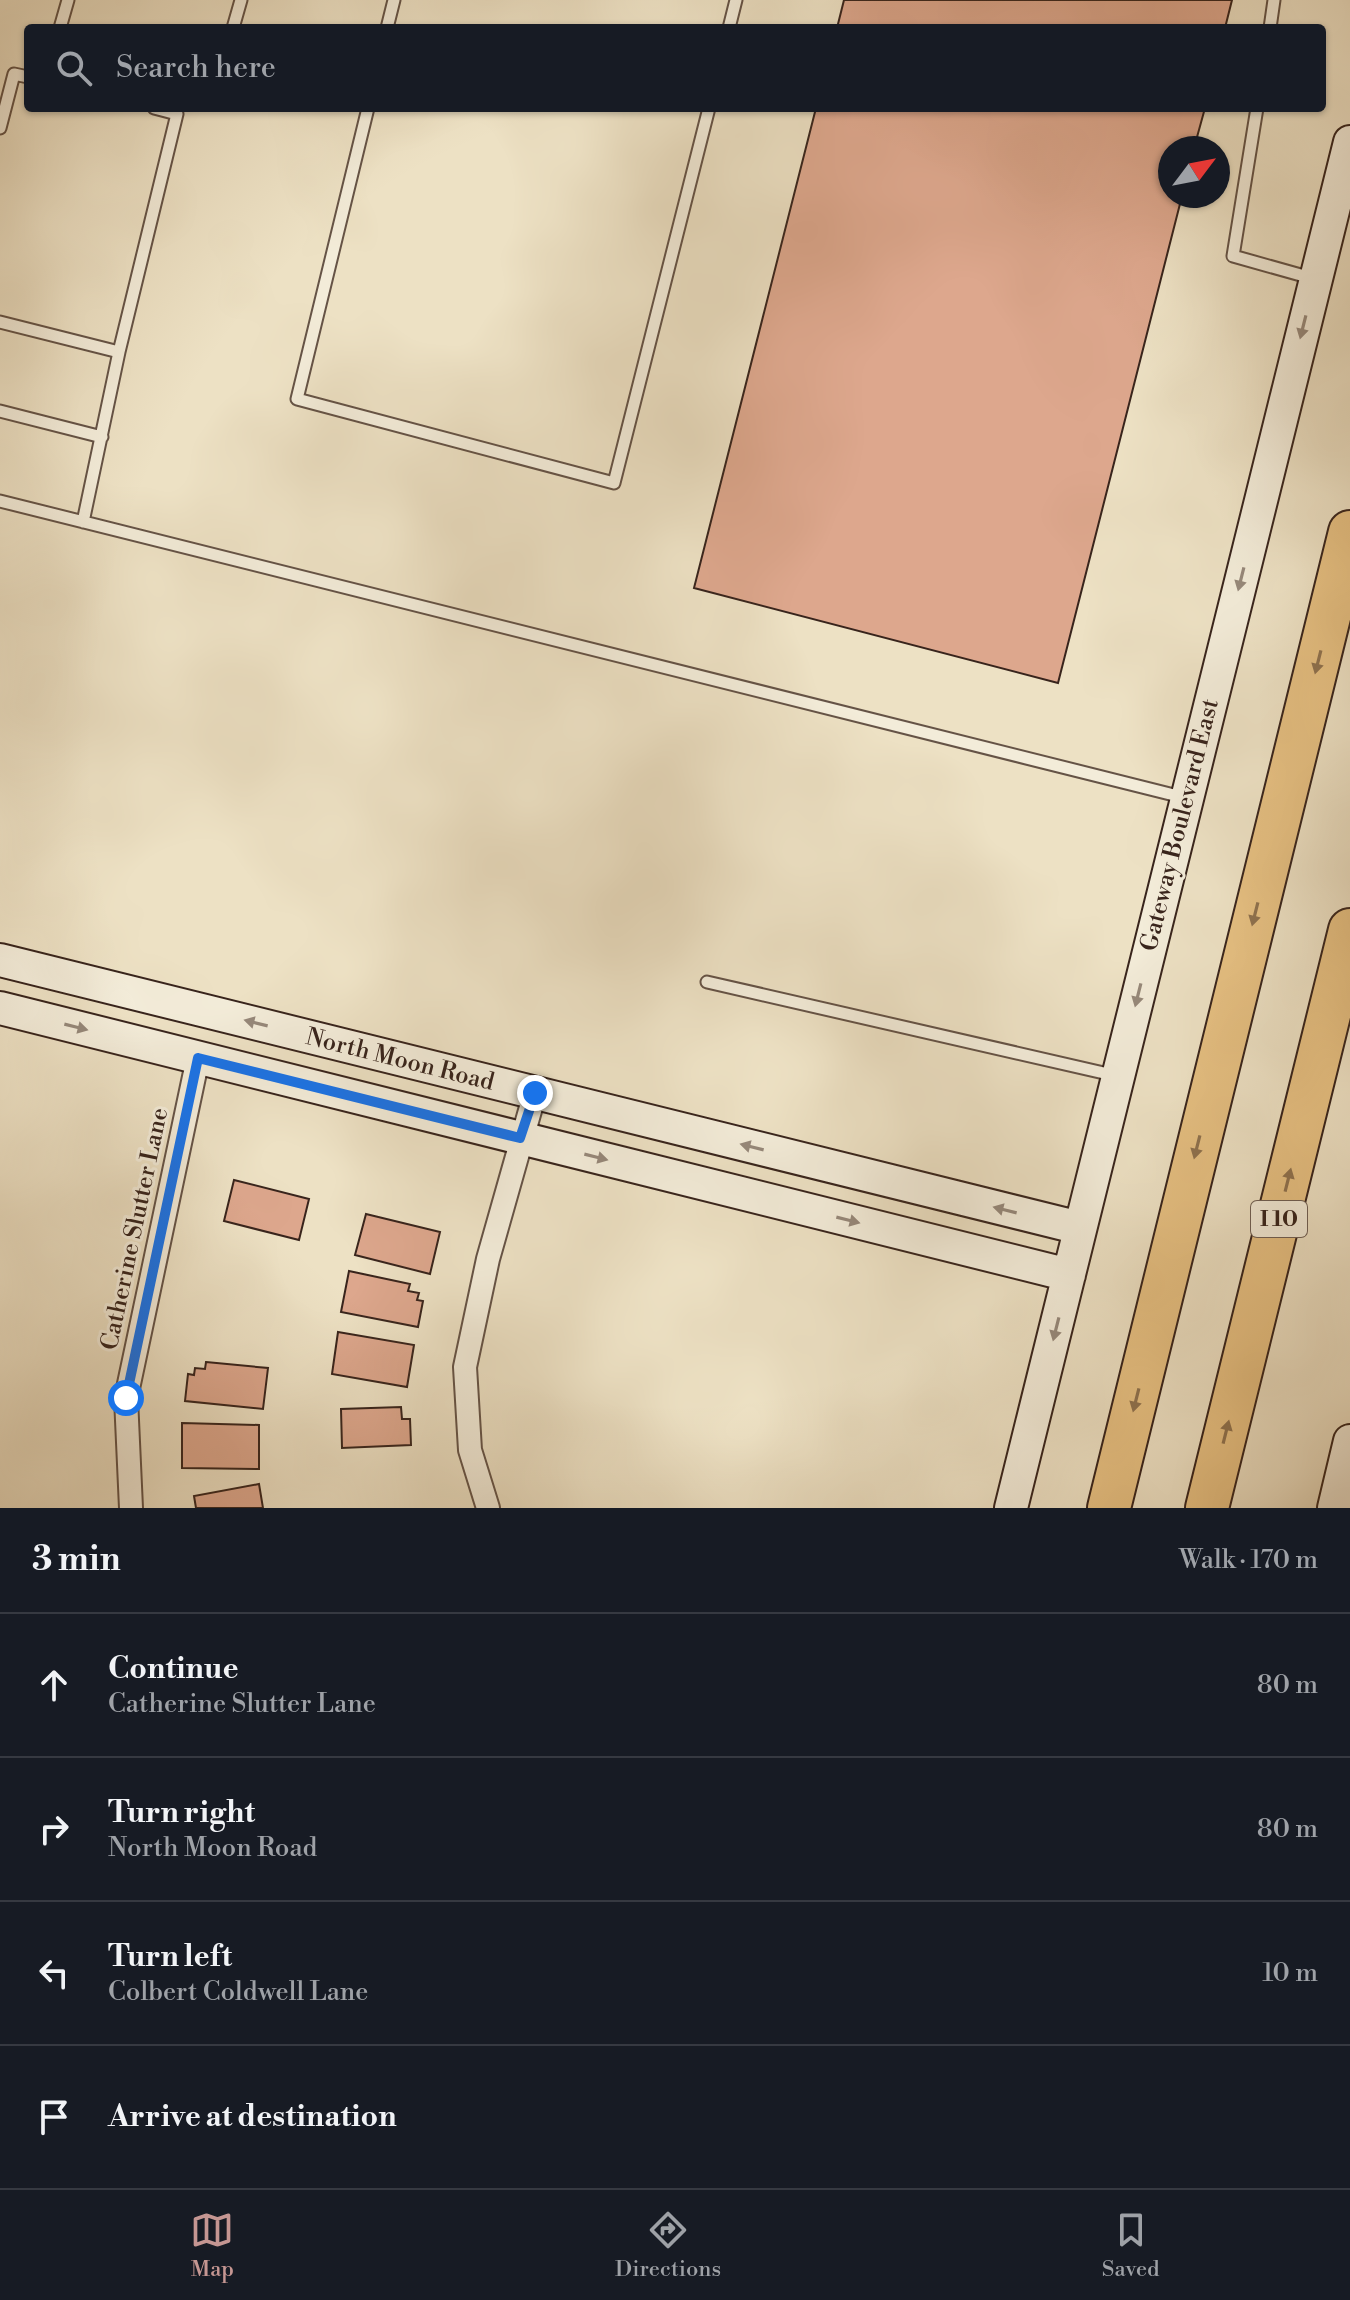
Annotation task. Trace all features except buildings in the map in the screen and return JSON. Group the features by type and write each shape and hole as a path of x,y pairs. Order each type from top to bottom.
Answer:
{"highway":[{"path":"1109,1508 1350,532"},
{"name":"I 10","path":"1207,1508 1350,930"}],"street":[{"name":"Gateway Boulevard East","path":"1011,1508 1350,142"},
{"name":"North Moon Road","path":"0,960 1080,1228"},
{"name":"North Moon Road","path":"0,1008 1069,1275"},
{"name":"Catherine Slutter Lane","path":"131,1508 126,1398 198,1058"},
{"path":"488,1508 470,1450 465,1367 488,1259 535,1093"},
{"path":"1334,1508 1350,1441"}],"lane":[{"path":"61,24 68,0"},
{"path":"234,24 241,0"},
{"path":"388,24 394,0"},
{"path":"730,24 736,0"},
{"path":"1271,24 1274,0"},
{"path":"0,128 14,74 24,76"},
{"path":"83,522 119,352 177,114 169,112"},
{"path":"367,112 297,399 614,483 708,112"},
{"path":"1256,112 1233,256 1315,279"},
{"path":"0,322 119,352"},
{"path":"0,411 102,437"},
{"path":"0,501 1187,798"},
{"path":"707,982 1118,1076"}],"route":[{"path":"126,1398 198,1058 520,1138 535,1093"}]}
